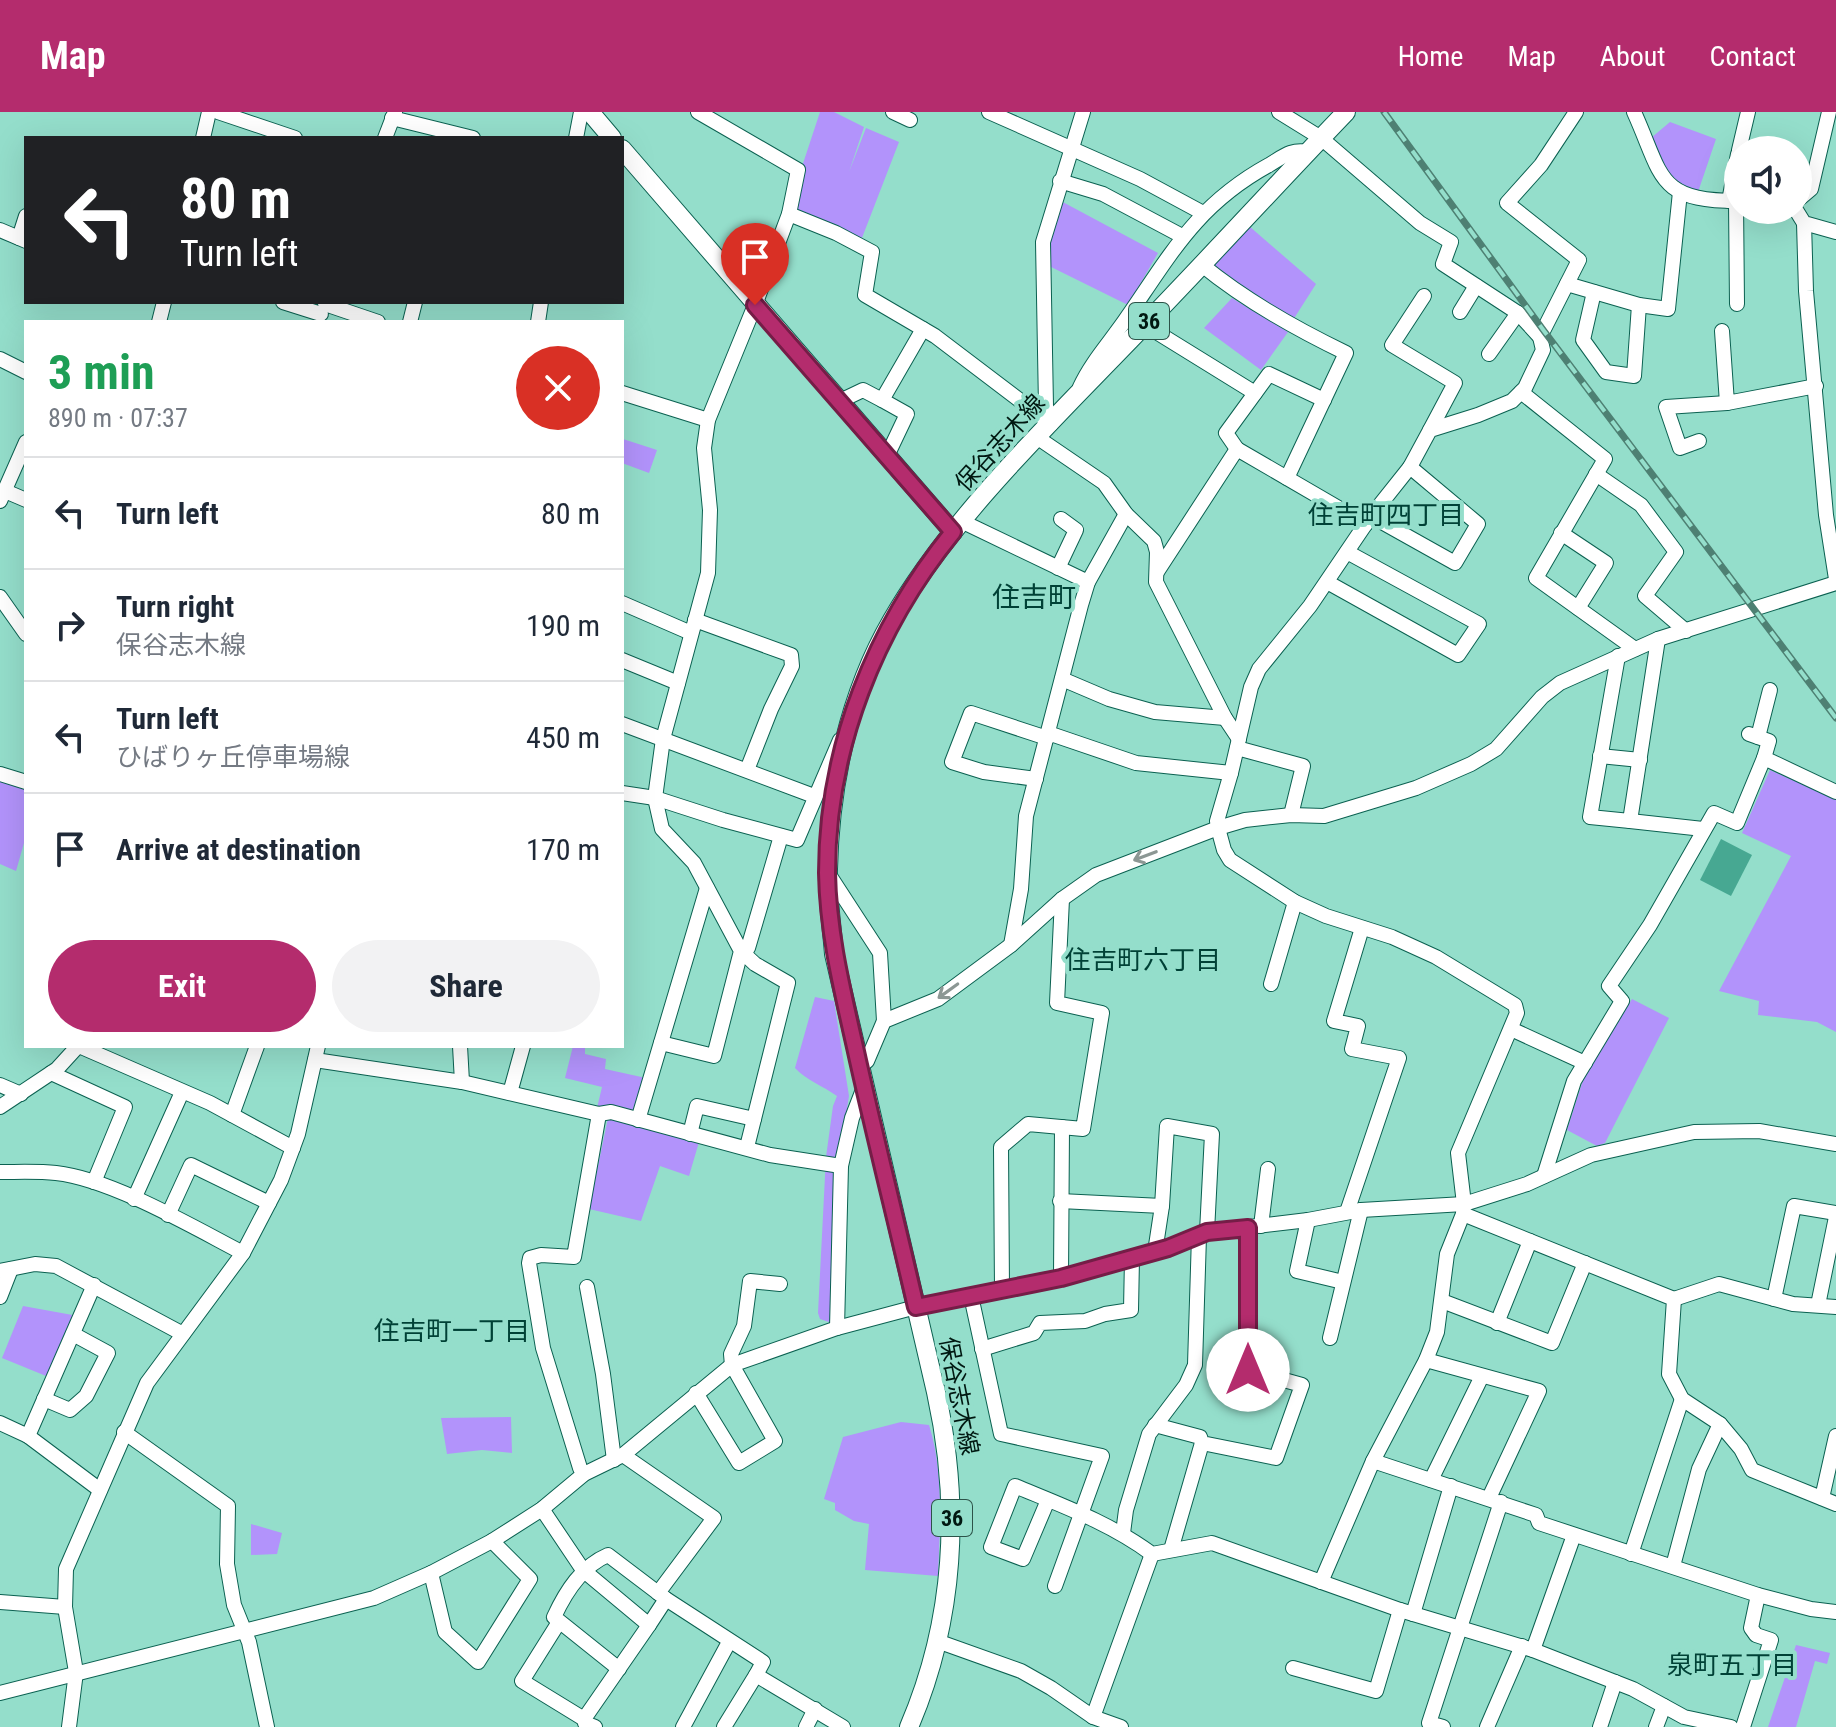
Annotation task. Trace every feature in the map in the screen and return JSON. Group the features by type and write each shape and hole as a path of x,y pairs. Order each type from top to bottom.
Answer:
{"main road":[{"path":"590,112 610,136"},
{"name":"保谷志木線","path":"909,1727 927,1680 937,1641 949,1572 951,1488 944,1429 834,954 827,873 834,792 850,722 876,651 891,621 957,526 1346,112"},
{"path":"624,151 887,456 957,526"}],"street":[{"path":"203,136 209,112"},
{"path":"218,112 289,136"},
{"path":"576,136 581,112"},
{"path":"698,112 798,170 789,214 708,420 704,448 710,510 708,573 663,739 655,798 662,829 694,863 741,951 755,964 788,983 747,1147"},
{"path":"893,112 910,120"},
{"path":"989,112 1140,179 1203,213"},
{"path":"1044,431 1043,242 1083,112"},
{"path":"1279,112 1321,138 1420,223 1451,242 1443,264 1518,313 1540,337 1543,350 1521,392 1512,401 1430,430"},
{"path":"1540,337 1579,260 1507,203 1541,165 1576,112"},
{"path":"1634,112 1661,176 1680,192 1698,200 1724,201"},
{"path":"1742,136 1748,112"},
{"path":"1812,185 1829,112"},
{"path":"386,136 394,115 466,136"},
{"path":"1076,396 1088,370 1182,236 1203,213 1228,190 1261,169 1296,150 1308,152"},
{"path":"1060,181 1103,194 1182,236"},
{"path":"1567,284 1639,305 1668,309 1680,192"},
{"path":"789,214 872,252 865,295 923,329 1044,431 1104,483 1126,514 1154,541 1157,552 1156,582 1238,744 1303,766 1291,815"},
{"path":"1735,224 1737,304"},
{"path":"884,1021 938,999 1011,945 1062,899 1096,875 1245,820 1291,815 1324,816 1416,788 1471,764 1503,744 1549,691 1618,656 1658,639 1836,581 1826,515 1806,291 1804,224"},
{"path":"1808,224 1836,232"},
{"path":"0,230 22,240"},
{"path":"1202,265 1263,309 1346,353 1287,478"},
{"path":"1460,312 1476,286"},
{"path":"1594,292 1583,340 1606,372 1634,376 1639,305"},
{"path":"1321,1582 1373,1461 1426,1360 1437,1332 1447,1254 1464,1209 1458,1153 1517,1013 1515,1005 1436,957 1295,902 1230,860 1224,850 1217,821 1251,687 1259,669 1310,606 1368,520 1410,467 1455,383 1392,345 1424,296"},
{"path":"293,304 369,320"},
{"path":"1489,354 1518,313"},
{"path":"1145,325 1255,393"},
{"path":"882,400 923,329"},
{"path":"1722,331 1727,403"},
{"path":"0,359 24,371"},
{"path":"1324,400 1269,374 1226,433 1237,449 1287,478 1455,563 1478,524 1410,467"},
{"path":"1699,441 1680,448 1666,407 1727,403 1816,386"},
{"path":"840,401 863,390 907,414 887,456"},
{"path":"1521,392 1605,459 1536,578 1635,649"},
{"path":"624,394 708,420"},
{"path":"24,446 2,496 24,500"},
{"path":"1156,572 1237,449"},
{"path":"1596,474 1641,505 1676,552 1645,596 1686,631"},
{"path":"1011,945 1021,889 1026,816 1062,679 1088,582 1126,514"},
{"path":"1058,568 1076,530 1061,519"},
{"path":"957,526 1088,582"},
{"path":"1561,533 1606,563 1578,608"},
{"path":"1327,582 1458,655 1479,624 1347,552"},
{"path":"0,597 24,631"},
{"path":"624,604 791,655 792,666 747,770"},
{"path":"1630,821 1658,639"},
{"path":"1618,656 1590,817 1703,829"},
{"path":"624,661 678,683"},
{"path":"1062,679 1109,699 1155,712 1225,718"},
{"path":"1544,1176 1574,1081 1622,1001 1609,986 1650,925 1714,813 1737,823 1769,741 1753,735 1770,690"},
{"path":"1036,779 984,772 952,762 971,713 1136,763 1231,773"},
{"path":"624,793 655,798 797,840 814,796 850,722"},
{"path":"624,725 814,796"},
{"path":"1600,756 1640,760"},
{"path":"1764,758 1836,792"},
{"path":"0,774 24,781"},
{"path":"741,951 748,948 781,836"},
{"path":"827,873 880,953 884,1021 867,1061 859,1067"},
{"path":"638,1120 707,888"},
{"path":"1002,1290 1001,1147 1028,1124 1083,1129 1102,1013 1057,1003 1062,899"},
{"path":"1271,984 1295,902"},
{"path":"1330,1338 1354,1211 1399,1058 1352,1049 1358,1026 1334,1021 1362,928"},
{"path":"661,1043 714,1056 741,951"},
{"path":"1511,1029 1585,1063"},
{"path":"0,1107 51,1073 76,1048"},
{"path":"83,1048 232,1115 293,1148"},
{"path":"232,1115 256,1048"},
{"path":"460,1048 462,1082"},
{"path":"510,1093 522,1048"},
{"path":"69,1727 76,1672 65,1607 66,1569 147,1383 243,1253 269,1203 293,1148 317,1053 599,1114 611,1112 770,1155 841,1166"},
{"path":"51,1073 125,1107 94,1182"},
{"path":"0,1085 21,1094"},
{"path":"837,1328 841,1166 852,1118 864,1087"},
{"path":"134,1199 182,1092"},
{"path":"690,1134 697,1106 754,1119"},
{"path":"584,1474 543,1348 529,1263 530,1258 541,1255 574,1257 599,1114"},
{"path":"1123,1533 1149,1434 1186,1385 1195,1365 1212,1134 1167,1126 1162,1206 1155,1252"},
{"path":"1061,1278 1062,1127"},
{"path":"0,1693 374,1598 492,1541 542,1509 584,1474 618,1458 732,1365 837,1328 916,1307 1061,1278 1155,1252 1203,1234 1354,1211 1464,1209 1591,1155 1694,1132 1759,1131 1836,1144"},
{"path":"168,1215 191,1165 269,1203"},
{"path":"1202,1443 1276,1458 1302,1385 1248,1370 1254,1227 1268,1169"},
{"path":"0,1172 57,1173 94,1182 243,1253"},
{"path":"1060,1201 1162,1206"},
{"path":"1774,1299 1794,1206 1836,1215 1818,1305"},
{"path":"1464,1209 1530,1241 1674,1299 1719,1284 1793,1304 1836,1307"},
{"path":"1308,1220 1297,1271 1343,1282"},
{"path":"1497,1323 1530,1241"},
{"path":"982,1349 1034,1333 1040,1323 1085,1321 1131,1310 1132,1258"},
{"path":"1442,1301 1552,1343 1585,1263"},
{"path":"0,1297 5,1270 35,1264 56,1266 183,1334"},
{"path":"696,1393 739,1463 775,1441 732,1365 731,1354 744,1326 750,1281 780,1284"},
{"path":"28,1436 94,1285"},
{"path":"559,1622 522,1681 590,1723 619,1669 649,1625 662,1596 714,1518 618,1458 587,1287"},
{"path":"971,1296 1001,1434 1102,1456 1055,1586"},
{"path":"1674,1299 1669,1374 1682,1399 1720,1424 1741,1449 1752,1470 1829,1501 1836,1436"},
{"path":"44,1399 70,1410 86,1396 108,1353 73,1334"},
{"path":"1426,1360 1539,1391 1495,1500 1429,1723 1443,1727"},
{"path":"1431,1480 1482,1376"},
{"path":"1631,1554 1682,1399"},
{"path":"0,1423 28,1436 100,1490"},
{"path":"1673,1566 1699,1469 1720,1424"},
{"path":"1155,1425 1200,1437 1202,1443 1171,1550"},
{"path":"124,1432 228,1506 227,1564 234,1605 249,1642 267,1727"},
{"path":"1373,1461 1536,1515 1539,1523 1758,1595 1811,1609 1835,1607"},
{"path":"1048,1500 1023,1559 991,1547 1015,1486 1082,1514 1123,1533 1152,1554 1212,1543 1406,1612 1527,1648 1615,1682 1684,1717 1731,1727"},
{"path":"1293,1668 1376,1691 1451,1486"},
{"path":"542,1509 583,1570 649,1625"},
{"path":"1487,1727 1527,1648 1574,1535"},
{"path":"431,1573 445,1632 478,1662 530,1579 492,1541"},
{"path":"1093,1717 1152,1554"},
{"path":"619,1669 554,1617 583,1570 594,1561 612,1556 662,1596 763,1662 724,1727"},
{"path":"1743,1727 1771,1640 1756,1635 1751,1628 1758,1595"},
{"path":"0,1602 65,1607"},
{"path":"937,1641 1021,1671 1093,1717 1121,1727"},
{"path":"683,1727 729,1642"},
{"path":"756,1675 843,1727"},
{"path":"1600,1727 1615,1682"},
{"path":"1656,1727 1664,1706"},
{"path":"806,1727 815,1709"}],"shaded area":[{"path":"820,112 834,112 864,127 849,172 866,128 899,142 860,243 788,209"},
{"path":"1670,122 1716,139 1698,192 1672,178 1662,165 1651,138"},
{"path":"1059,200 1158,253 1128,305 1043,263"},
{"path":"1249,226 1316,284 1293,320 1209,265"},
{"path":"1232,298 1288,332 1261,370 1204,328"},
{"path":"624,439 657,450 649,473 624,464"},
{"path":"1770,770 1836,799 1836,1032 1817,1022 1758,1015 1759,1001 1719,991 1791,856 1742,833"},
{"path":"0,778 24,786 24,843 16,871 0,864"},
{"path":"1721,839 1752,855 1731,896 1700,880"},
{"path":"815,997 834,1001 849,1096 840,1151 833,1318 829,1322 820,1319 818,1313 826,1157 837,1096 795,1068"},
{"path":"1632,999 1669,1018 1605,1143 1597,1146 1567,1130 1583,1080"},
{"path":"572,1048 585,1048 585,1054 606,1059 605,1069 646,1078 637,1110 632,1113 597,1108 602,1087 565,1078"},
{"path":"608,1118 699,1142 689,1176 660,1166 641,1221 589,1209"},
{"path":"23,1306 78,1316 51,1378 2,1358"},
{"path":"511,1417 512,1453 482,1450 447,1454 441,1418"},
{"path":"901,1422 929,1425 934,1443 940,1500 938,1576 865,1570 869,1524 854,1521 835,1510 835,1503 824,1499 843,1437"},
{"path":"251,1524 282,1533 277,1554 251,1555"},
{"path":"1796,1645 1830,1653 1827,1664 1815,1661 1796,1727 1768,1727"}],"railway":[{"path":"1384,112 1544,331 1836,718"}],"district":[{"name":"住吉町四丁目","path":"1386,515"},
{"name":"住吉町","path":"1034,597"},
{"name":"住吉町六丁目","path":"1143,960"},
{"name":"住吉町一丁目","path":"452,1331"},
{"name":"泉町五丁目","path":"1732,1665"}],"route":[{"path":"755,305 953,532 891,621 865,678 843,748 834,792 828,852 834,954 916,1307 1061,1278 1168,1248 1207,1232 1248,1228 1248,1370"}]}
